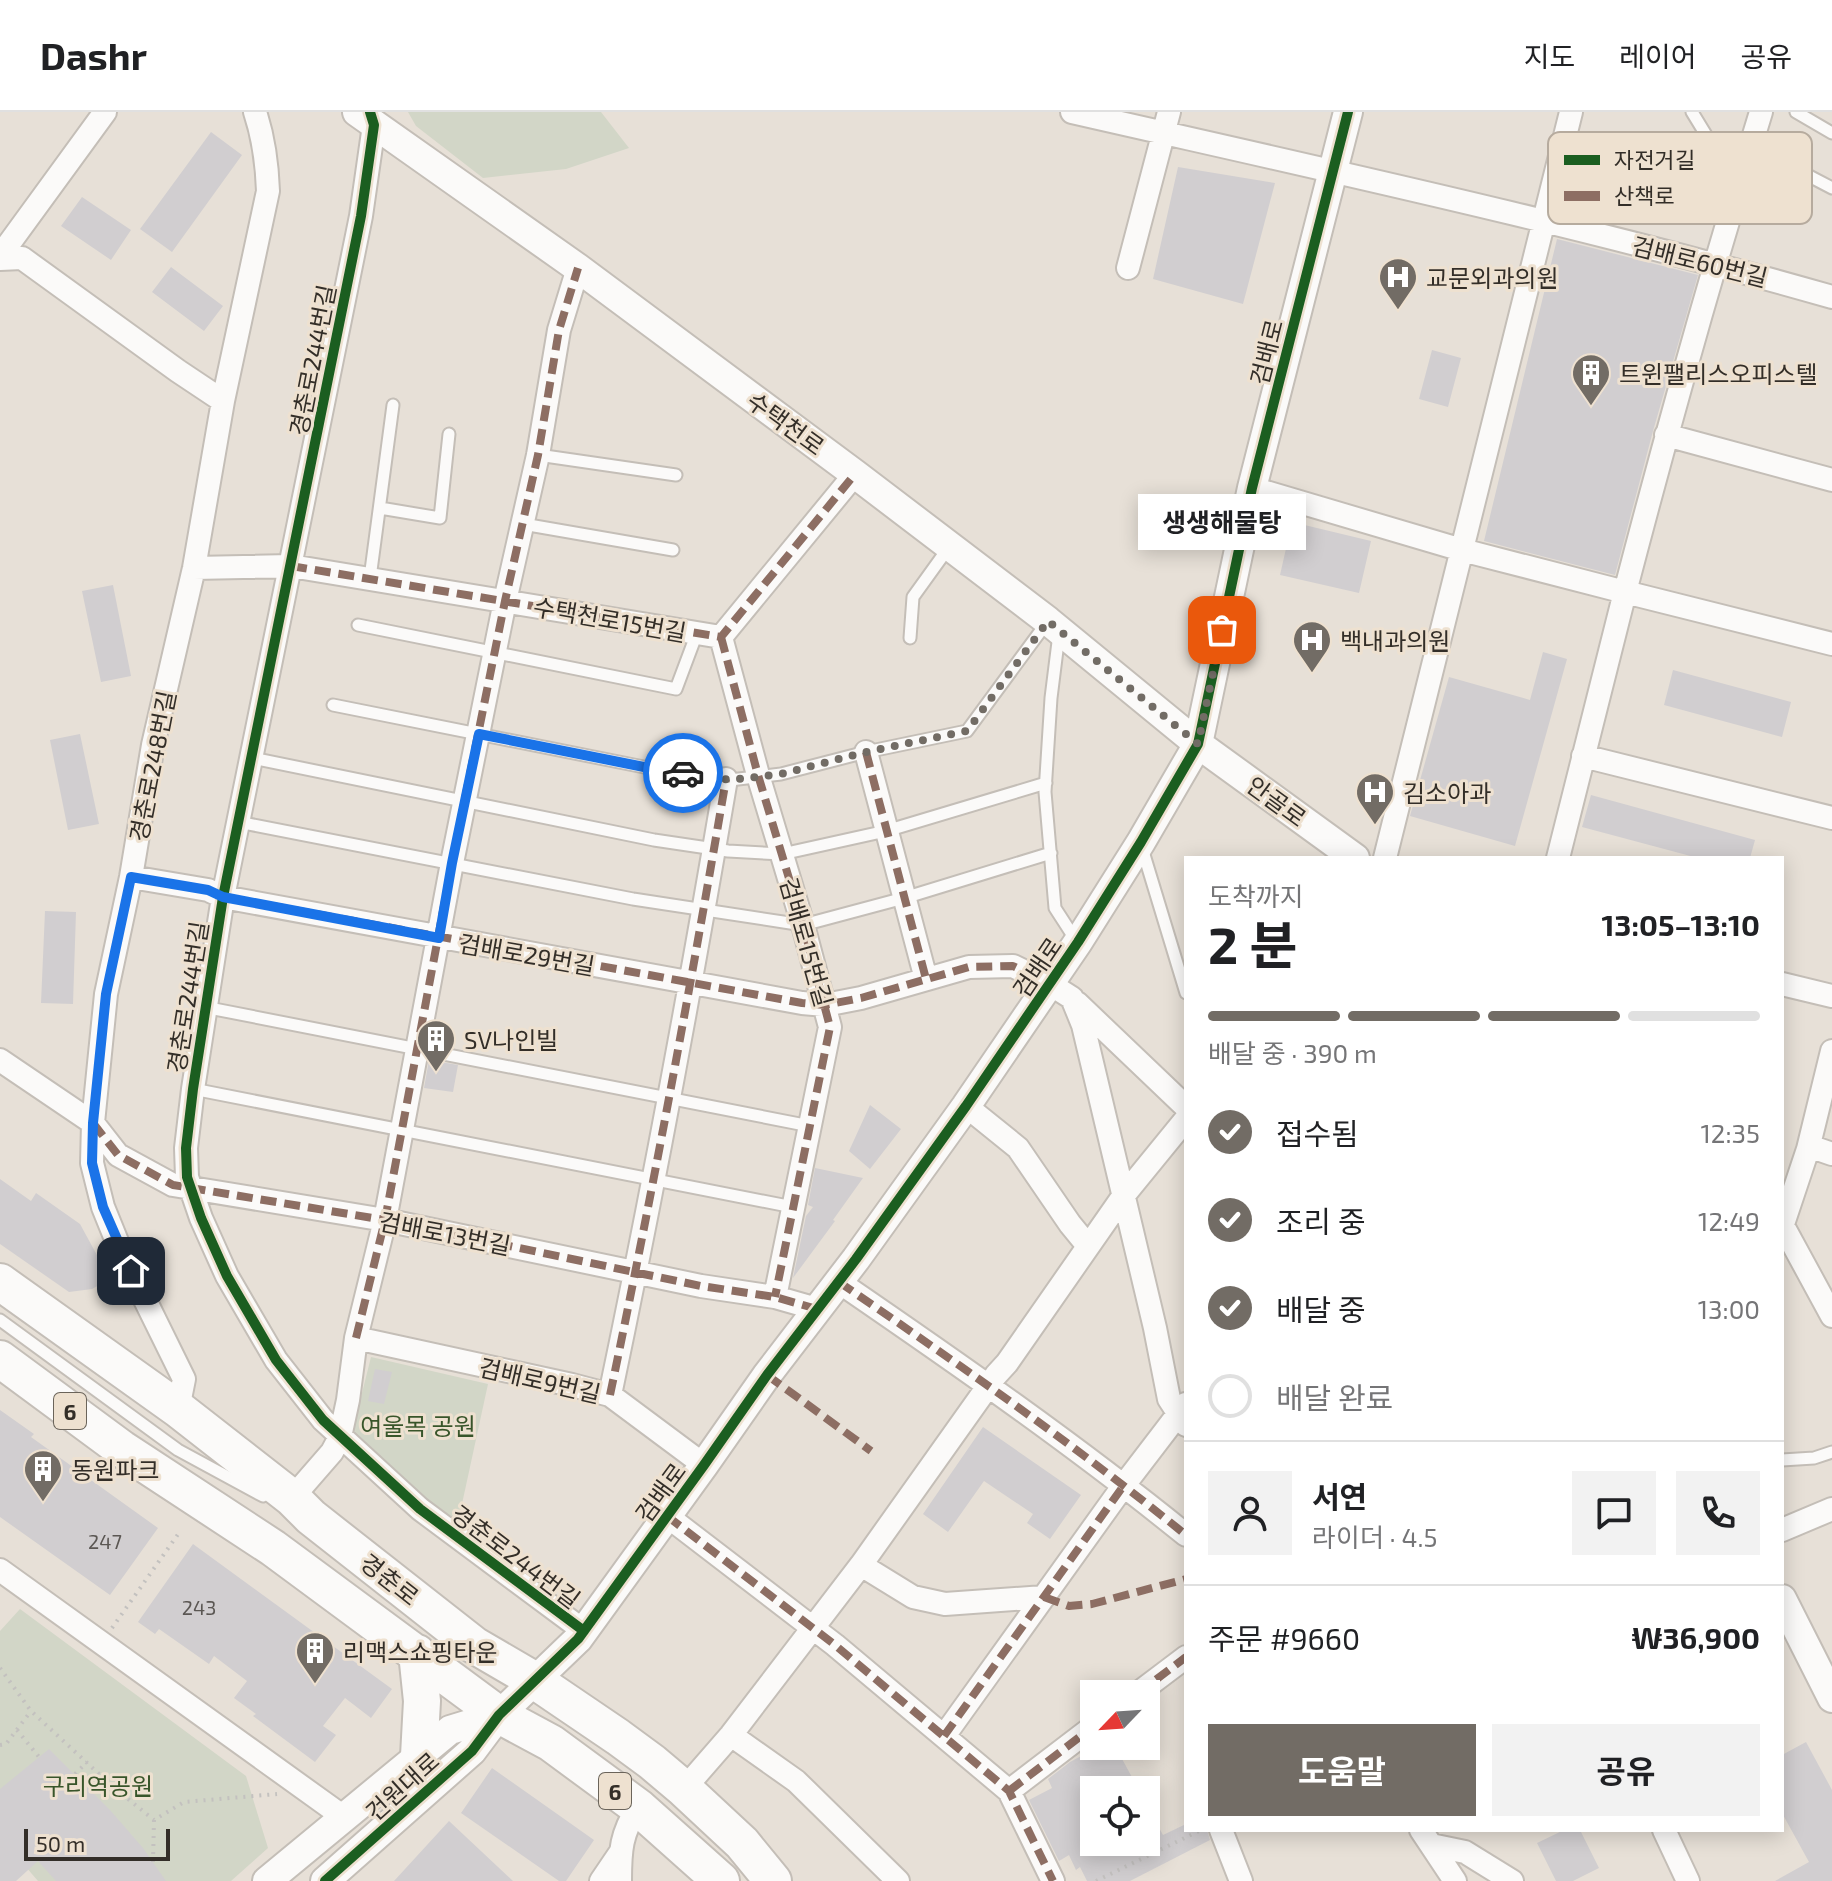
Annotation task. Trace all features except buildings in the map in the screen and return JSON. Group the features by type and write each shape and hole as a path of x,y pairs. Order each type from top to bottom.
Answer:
{"main road":[{"name":"경춘로","path":"0,1282 178,1409 474,1645 534,1680 618,1737 684,1789 742,1843 773,1881"},
{"name":"경춘로","path":"0,1359 122,1449 273,1548 499,1715 551,1743 638,1807 721,1881"},
{"path":"417,1653 422,1701 419,1756"}],"street":[{"name":"경춘로248번길","path":"178,1409 184,1379 120,1249 103,1207 92,1163 93,1123 106,994 131,877 153,745 194,568 223,401 268,191 264,139 255,112"},
{"name":"검배로60번길","path":"1072,112 1166,123 1333,171 1548,223"},
{"name":"검배로","path":"499,1715 584,1631 767,1375 839,1282 966,1106 1061,991 1078,942 1198,744 1252,488 1348,112"},
{"path":"1566,132 1571,112"},
{"path":"1754,132 1761,112"},
{"path":"0,258 100,113"},
{"name":"수택천로","path":"367,116 855,474 1054,625 1198,744"},
{"name":"경춘로244번길","path":"367,116 361,216 223,897 204,1007 186,1148 187,1177 227,1276 267,1345 323,1420 420,1509 584,1631"},
{"path":"1128,268 1166,123"},
{"path":"1386,856 1548,202"},
{"name":"검배로60번길","path":"1551,224 1715,263 1832,297"},
{"path":"1558,856 1666,435 1726,224"},
{"path":"0,258 22,258 223,401"},
{"path":"301,1508 340,1437 356,1338 385,1220 464,802 538,455 559,330 578,268"},
{"path":"1666,435 1832,480"},
{"name":"수택천로15번길","path":"194,568 291,566 721,637 855,474"},
{"path":"1252,488 1462,550 1832,644"},
{"name":"검배로15번길","path":"721,637 830,1027 775,1297"},
{"name":"안골로","path":"1198,744 1352,856"},
{"path":"866,752 926,979"},
{"path":"1583,756 1832,818"},
{"path":"610,1395 726,779"},
{"name":"검배로29번길","path":"131,877 439,938 802,1003 825,1005 861,998 969,967 1013,966 1061,991 1184,1105"},
{"path":"1784,984 1832,996"},
{"path":"944,1736 1124,1485 1184,1414 1169,1399 1083,1025 1061,991"},
{"path":"1784,1219 1809,1146 1832,1051"},
{"name":"검배로13번길","path":"0,1060 93,1123 118,1155 173,1185 385,1220 635,1273 775,1297 817,1309"},
{"path":"966,1106 1018,1148 1088,1246"},
{"path":"684,1789 731,1735 861,1565 1124,1195 1184,1121"},
{"path":"1809,1146 1832,1154"},
{"path":"1784,1229 1832,1316"},
{"path":"839,1282 989,1385 1184,1533"},
{"name":"검배로9번길","path":"356,1338 610,1395 704,1465"},
{"path":"1784,1529 1832,1509"},
{"path":"667,1516 812,1628 1009,1791 1053,1881"},
{"path":"861,1565 913,1597 945,1604 1044,1597"},
{"path":"0,1570 345,1818"},
{"path":"1784,1608 1791,1639 1832,1698"},
{"path":"1156,1680 1184,1659"},
{"name":"건원대로","path":"267,1881 450,1730 499,1715"},
{"name":"건원대로","path":"325,1881 472,1751 499,1715"},
{"path":"731,1735 796,1781 898,1881"},
{"path":"1009,1791 1080,1741"},
{"path":"620,1881 620,1853 627,1825 638,1807"},
{"path":"1222,1832 1241,1881"},
{"path":"1665,1832 1688,1881"},
{"path":"1426,1838 1455,1881"},
{"path":"1426,1838 1465,1852 1512,1881"},
{"path":"601,1881 620,1853"}],"lane":[{"path":"1692,112 1704,132"},
{"path":"1796,112 1832,133"},
{"path":"1812,178 1832,188"},
{"path":"370,578 393,405"},
{"path":"380,508 440,518 449,434"},
{"path":"538,455 676,475"},
{"path":"523,524 673,550"},
{"path":"910,638 913,597 950,546"},
{"path":"358,625 676,689 697,633"},
{"path":"333,705 649,768 726,779 781,774 967,731 1054,625"},
{"path":"1054,625 1046,783 1055,908 1078,942"},
{"path":"252,758 654,840 714,849 782,854 886,831 1046,783"},
{"path":"238,822 633,899 803,925 1051,853"},
{"path":"1141,842 1184,986"},
{"path":"204,1007 810,1126"},
{"path":"193,1089 793,1207"},
{"path":"0,1320 178,1450 280,1505 301,1508"},
{"path":"1786,1460 1814,1458 1832,1452"}],"path":[{"path":"111,1630 181,1530"},
{"path":"0,1668 31,1711 112,1786 154,1820"},
{"path":"0,1745 6,1744 31,1711"},
{"path":"17,1730 39,1757"},
{"path":"75,1774 87,1762"},
{"path":"154,1820 184,1802 277,1794"},
{"path":"153,1862 154,1820"},
{"path":"1096,1881 1197,1832"}],"green space":[{"path":"408,112 601,112 629,148 566,169 483,178 416,126"},
{"name":"여울목 공원","path":"371,1357 488,1384 457,1527 351,1437"},
{"name":"구리역공원","path":"20,1609 246,1776 268,1848 231,1881 38,1881 0,1837 0,1631"}],"marked path":[{"path":"356,1338 385,1220 452,863 538,455 559,330 578,268"},
{"path":"291,566 721,637 855,474"},
{"path":"721,637 830,1027 775,1297"},
{"path":"866,752 926,979"},
{"path":"610,1395 671,1087 726,779"},
{"path":"223,897 802,1003 825,1005 861,998 969,967 1013,966 1050,984"},
{"path":"93,1123 118,1155 173,1185 385,1220 701,1286 775,1297 817,1309"},
{"path":"839,1282 1059,1437 1184,1533"},
{"path":"767,1375 871,1451"},
{"path":"944,1736 1124,1485"},
{"path":"667,1516 835,1645 1009,1791 1053,1881"},
{"path":"1044,1597 1069,1606 1092,1604 1184,1580"},
{"path":"1156,1680 1184,1659"},
{"path":"1009,1791 1080,1737"}],"cycle path":[{"path":"370,112 374,125 361,216 223,897 193,1089 186,1148 187,1177 227,1276 276,1360 323,1420 420,1509 584,1631"},
{"path":"325,1881 472,1751 499,1715 578,1639 767,1375 856,1259 966,1106 1078,942 1198,744 1252,488 1348,112"}],"way so far":[{"path":"683,773 730,780 781,774 967,731 1048,621 1198,744 1222,630"}],"place":[{"name":"교문외과의원","path":"1398,311"},
{"name":"트윈팰리스오피스텔","path":"1591,407"},
{"name":"생생해물탕","path":"1222,630"},
{"name":"백내과의원","path":"1312,674"},
{"name":"김소아과","path":"1375,826"},
{"name":"SV나인빌","path":"436,1073"},
{"name":"동원파크","path":"43,1503"},
{"name":"리맥스쇼핑타운","path":"315,1685"}],"route":[{"path":"131,1271 103,1207 92,1163 106,994 131,877 439,938 479,734 683,773"}]}
